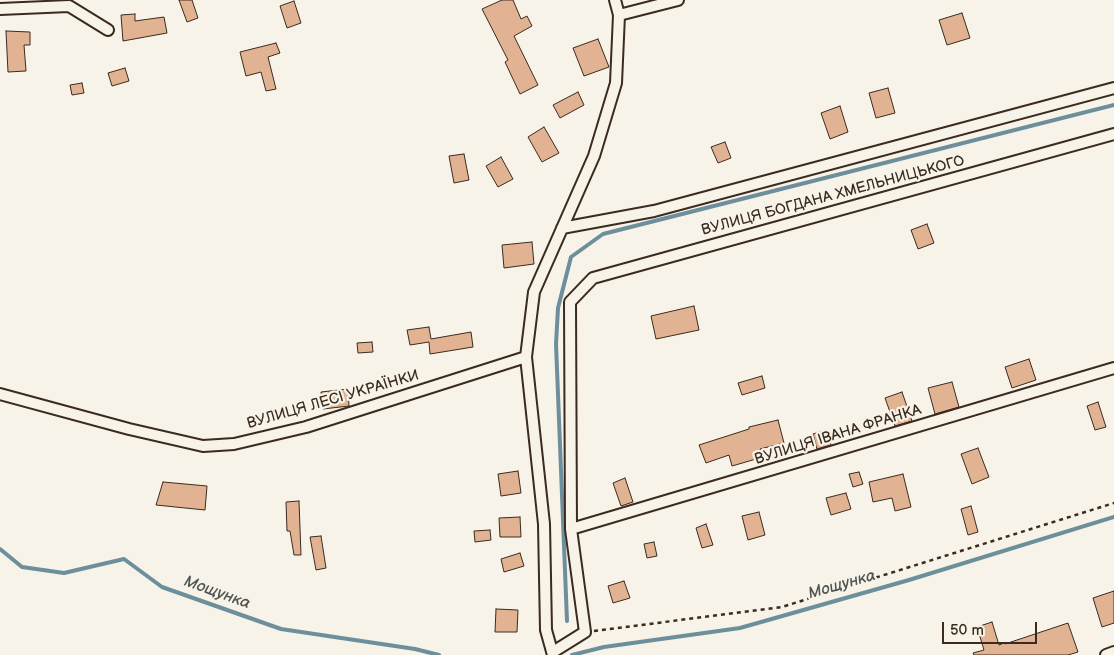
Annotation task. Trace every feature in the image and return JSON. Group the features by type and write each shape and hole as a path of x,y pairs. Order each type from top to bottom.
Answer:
{"street":[{"path":"572,530 585,632 553,654 546,630 544,524 526,357 534,292 594,156 616,84 619,15 614,0"},
{"path":"619,15 678,0"},
{"path":"0,9 69,6 108,30"},
{"name":"ВУЛИЦЯ БОГДАНА ХМЕЛЬНИЦЬКОГО","path":"562,228 654,211 1114,88"},
{"name":"ВУЛИЦЯ БОГДАНА ХМЕЛЬНИЦЬКОГО","path":"572,530 570,302 593,278 1114,134"},
{"name":"ВУЛИЦЯ ЛЕСІ УКРАЇНКИ","path":"0,394 129,429 202,446 234,444 306,427 526,357"},
{"name":"ВУЛИЦЯ ІВАНА ФРАНКА","path":"572,530 1114,368"},
{"path":"1106,655 1114,652"}],"path":[{"path":"585,632 782,607 1114,503"}],"building":[{"path":"179,0 192,0 198,18 187,22"},
{"path":"502,0 513,0 521,19 527,16 532,26 514,36 538,85 520,94 505,62 508,60 482,9"},
{"path":"294,1 301,23 287,28 280,6"},
{"path":"962,13 970,38 947,45 939,20"},
{"path":"135,14 135,21 164,17 167,33 123,41 121,15"},
{"path":"6,31 30,32 30,45 24,45 26,71 8,72"},
{"path":"598,39 609,67 584,76 573,48"},
{"path":"276,43 280,53 268,57 276,89 266,91 261,72 246,76 240,52"},
{"path":"125,68 129,81 112,86 108,73"},
{"path":"82,83 84,93 72,95 70,85"},
{"path":"888,88 895,113 876,118 869,93"},
{"path":"578,92 584,105 560,118 553,105"},
{"path":"840,106 848,132 830,139 821,113"},
{"path":"544,127 559,153 542,162 528,137"},
{"path":"725,142 731,158 718,163 711,147"},
{"path":"464,154 469,180 454,183 449,156"},
{"path":"501,157 513,179 498,187 486,166"},
{"path":"927,224 934,243 918,249 911,230"},
{"path":"532,242 534,264 504,268 502,245"},
{"path":"694,306 699,330 656,339 651,316"},
{"path":"429,327 431,339 471,332 473,347 430,354 429,342 410,345 407,330"},
{"path":"372,342 373,352 358,353 357,343"},
{"path":"1029,359 1036,380 1012,388 1005,367"},
{"path":"762,376 765,388 742,395 738,383"},
{"path":"952,382 959,407 935,414 928,388"},
{"path":"348,389 349,406 323,409 321,392"},
{"path":"902,392 912,421 895,426 885,398"},
{"path":"1098,402 1106,427 1095,430 1087,406"},
{"path":"778,420 784,443 760,449 763,457 732,466 729,455 706,463 699,445 749,429 749,427"},
{"path":"827,430 831,445 817,449 813,434"},
{"path":"978,448 989,477 972,484 961,454"},
{"path":"518,471 521,493 501,496 498,474"},
{"path":"859,472 863,484 853,487 849,474"},
{"path":"903,474 911,507 895,511 892,498 873,502 869,482"},
{"path":"625,478 633,502 621,506 613,483"},
{"path":"163,482 207,486 205,510 156,505"},
{"path":"846,493 851,509 831,515 826,498"},
{"path":"299,501 301,555 294,555 290,531 287,531 286,502"},
{"path":"971,506 978,532 968,535 961,509"},
{"path":"759,512 765,535 748,540 742,516"},
{"path":"520,517 521,537 500,537 499,518"},
{"path":"706,524 713,545 702,548 696,528"},
{"path":"490,530 491,540 475,542 474,531"},
{"path":"321,536 326,568 316,570 310,537"},
{"path":"654,542 657,556 647,558 644,544"},
{"path":"520,553 524,566 504,572 501,559"},
{"path":"624,581 630,598 613,603 608,586"},
{"path":"1114,591 1114,623 1102,627 1093,598"},
{"path":"496,609 518,610 517,632 495,632"},
{"path":"992,622 999,645 1068,623 1078,652 1068,655 974,655 973,653 984,650 977,627"}],"waterway":[{"path":"567,621 556,344 558,308 571,257 603,234 1114,105"},
{"name":"Мощунка","path":"572,655 604,647 740,628 909,580 1114,517"},
{"name":"Мощунка","path":"0,549 22,567 64,573 124,559 162,587 281,629 415,649 439,655"}]}
